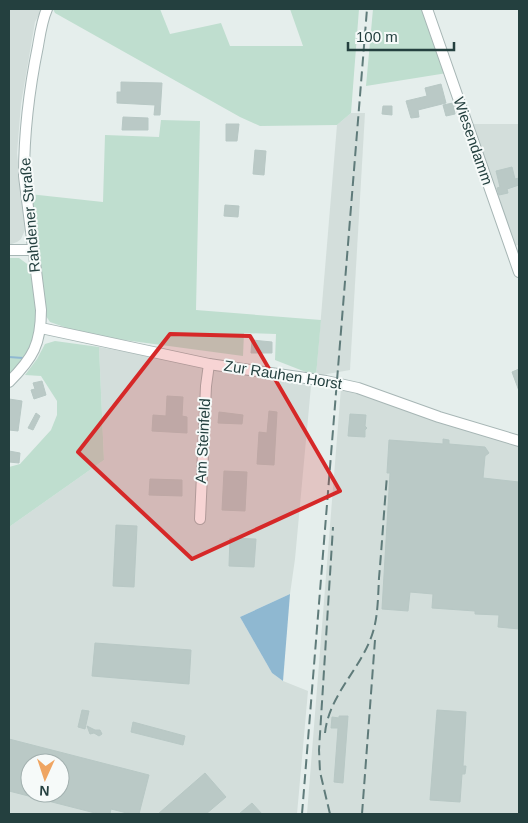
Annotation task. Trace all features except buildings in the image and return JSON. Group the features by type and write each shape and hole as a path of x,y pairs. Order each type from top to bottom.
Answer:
{"street":[{"name":"Rahdener Straße","path":"9,382 26,365 37,345 41,328 41,310 24,176 24,131 33,71 47,9"},
{"name":"Wiesendamm","path":"428,9 519,272"},
{"path":"9,250 32,250"},
{"name":"Zur Rauhen Horst","path":"41,328 209,364 326,381 358,388 439,417 519,441"},
{"name":"Am Steinfeld","path":"200,519 206,386 209,364"}],"highlighted area":[{"path":"170,334 250,336 340,491 192,559 78,452"}],"shaded area":[{"path":"9,9 42,9 35,22 21,104 17,153 25,230 21,239 9,245"},
{"path":"351,113 365,113 350,370 316,376 337,125"},
{"path":"469,124 519,124 519,245 512,246"},
{"path":"99,347 311,386 290,594 240,617 272,673 283,681 308,691 297,814 9,814 9,527 104,460"},
{"path":"341,388 469,431 519,445 519,814 307,814"}],"green space":[{"path":"53,9 160,9 170,34 221,23 230,46 303,46 290,9 359,9 351,113 337,125 260,126 240,117 55,13"},
{"path":"373,9 425,9 447,73 366,86"},
{"path":"161,120 200,121 196,310 321,320 316,376 275,360 276,334 244,333 243,356 87,335 50,322 46,316 29,194 103,202 105,135 159,137"},
{"path":"9,258 19,258 30,266 37,323 32,346 9,377"},
{"path":"55,341 99,347 104,460 9,527 9,467 20,464 51,430 57,415 57,401 41,376 25,375 45,344"}],"water":[{"path":"290,594 283,681 272,673 240,617"}],"waterway":[{"path":"9,357 23,358"}],"railway":[{"path":"302,814 367,9"},
{"path":"325,733 332,707 367,648 374,628 387,476"},
{"path":"330,814 320,772 319,750 333,527"},
{"path":"362,814 375,640"}]}
